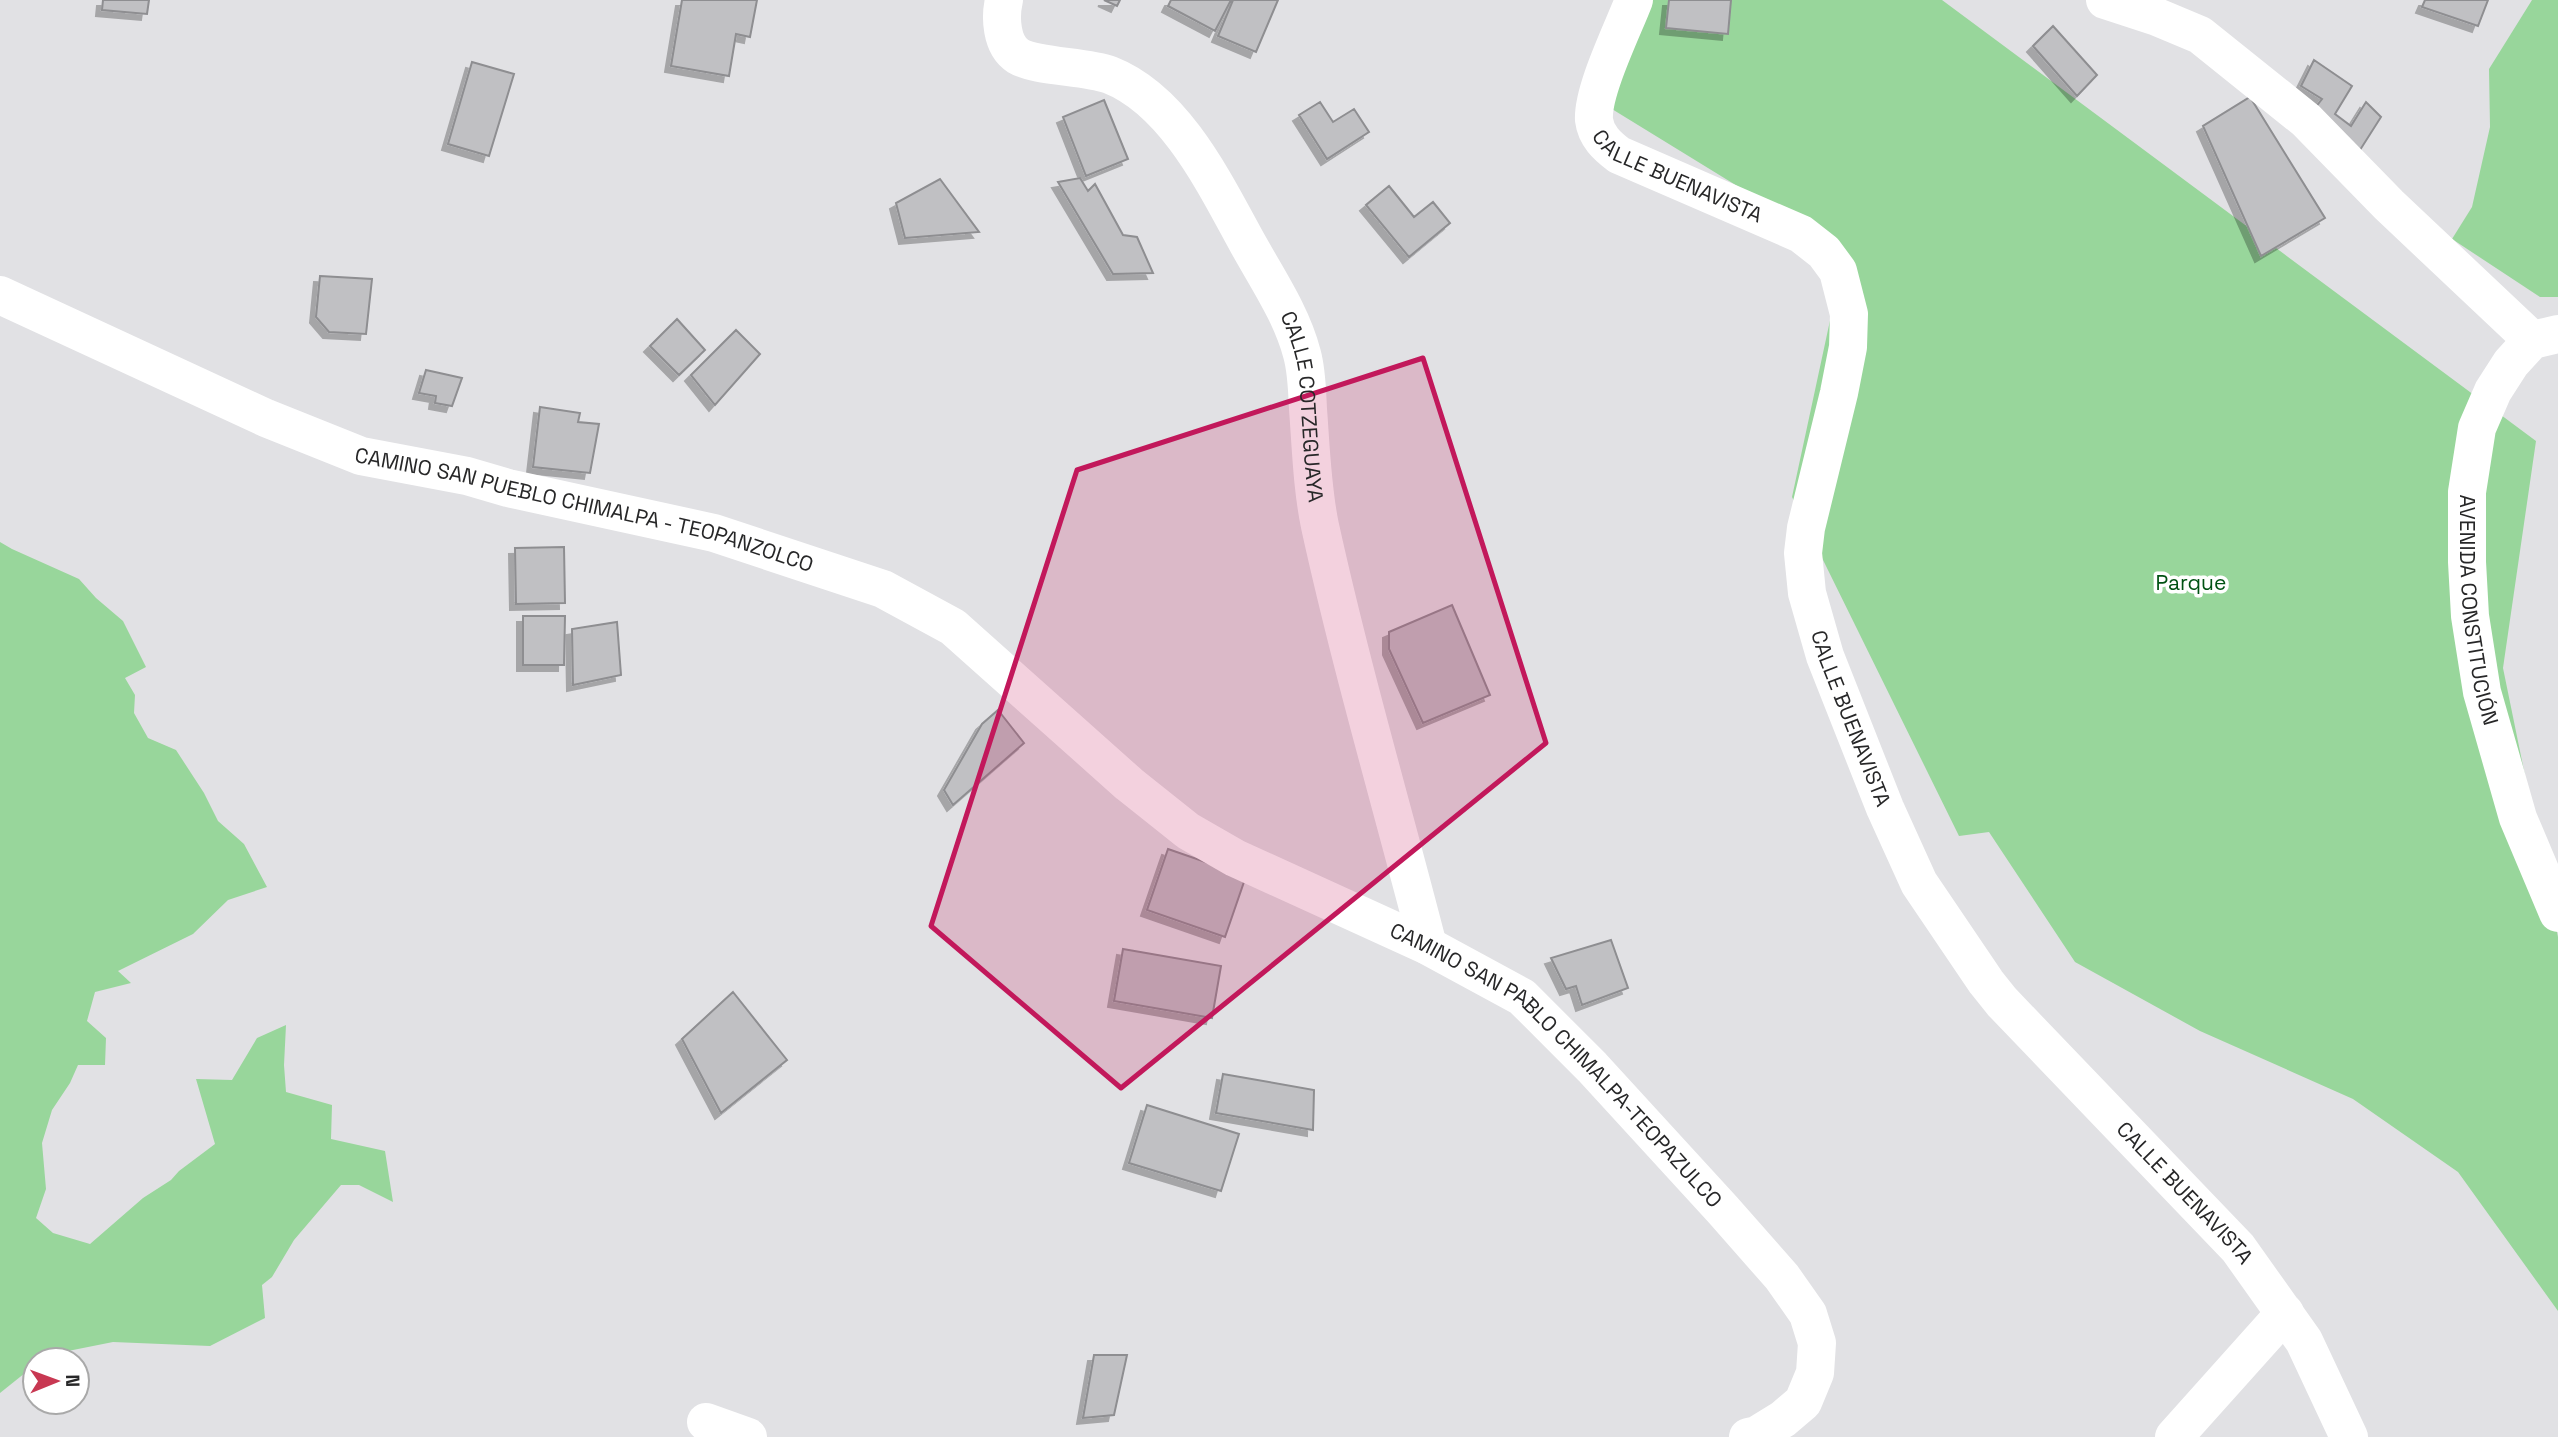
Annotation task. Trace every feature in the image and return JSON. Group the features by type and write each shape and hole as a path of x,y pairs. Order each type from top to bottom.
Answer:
{"street":[{"name":"CALLE COTZEGUAYA","path":"1004,0 1000,15 1003,30 1008,46 1017,55 1027,60 1109,75 1134,87 1168,118 1189,144 1209,177 1292,324 1305,369 1319,521 1367,717 1429,946"},
{"name":"CALLE BUENAVISTA","path":"1634,0 1595,106 1594,120 1605,145 1619,155 1801,234 1824,252 1838,271 1849,314 1848,347 1806,528 1804,553 1807,593 1825,656 1885,808 1919,883 2002,1002 2238,1248 2304,1341 2348,1437"},
{"path":"2105,0 2200,35 2306,120 2389,205 2545,337"},
{"name":"CAMINO SAN PUEBLO CHIMALPA - TEOPANZOLCO","path":"0,295 267,418 361,456 467,476 508,488 714,533 883,589 953,626 1129,784"},
{"name":"AVENIDA CONSTITUCIÓN","path":"2545,337 2511,363 2493,391 2477,428 2467,492 2467,562 2470,616 2482,692 2518,818 2558,913"},
{"name":"CAMINO SAN PABLO CHIMALPA-TEOPAZULCO","path":"1129,784 1188,831 1235,858 1429,946 1522,997 1601,1077 1731,1220 1808,1314 1817,1343 1815,1373 1803,1402 1783,1419 1757,1435 1748,1437"},
{"path":"2174,1437 2286,1313"},
{"path":"706,1422 748,1437"}],"highlighted area":[{"path":"1423,358 1546,743 1121,1088 931,926 1077,470"}],"green space":[{"name":"Parque","path":"1629,0 1942,0 2536,441 2503,668 2558,937 2558,1311 2458,1172 2353,1099 2200,1031 2075,962 1989,832 1959,836 1792,497 1837,288 1809,230 1594,98"},
{"path":"2532,0 2558,0 2558,297 2540,297 2452,239 2472,207 2490,127 2489,69"},
{"path":"0,542 79,579 123,621 146,667 125,678 135,695 134,713 148,738 176,750 204,793 218,821 244,844 267,887 228,900 193,934 118,971 131,983 95,992 87,1021 106,1038 105,1065 78,1065 52,1110 42,1143 46,1189 36,1218 53,1233 90,1244 143,1198 171,1180 215,1144 196,1079 232,1080 257,1038 286,1025 286,1092 332,1105 331,1139 385,1151 393,1202 359,1185 341,1185 294,1240 272,1277 262,1285 265,1318 210,1346 113,1342 91,1346 21,1346 21,1376 0,1393"}],"building":[{"path":"103,0 149,0 147,14 102,10"},
{"path":"682,0 757,0 750,37 736,34 729,76 671,66"},
{"path":"1104,0 1120,0 1117,6"},
{"path":"1171,0 1231,0 1215,31 1168,6"},
{"path":"1233,0 1278,0 1256,52 1218,36"},
{"path":"1669,0 1731,0 1728,34 1666,28"},
{"path":"2425,0 2488,0 2478,26 2422,7"},
{"path":"2053,26 2097,75 2077,96 2033,46"},
{"path":"2314,60 2352,86 2335,114 2351,126 2366,102 2381,117 2346,172 2315,108 2322,99 2301,86"},
{"path":"472,62 514,74 489,156 448,144"},
{"path":"2250,97 2325,218 2261,256 2203,126"},
{"path":"1104,100 1128,159 1086,176 1063,117"},
{"path":"1320,102 1333,122 1354,109 1369,132 1327,159 1299,115"},
{"path":"1080,178 1088,191 1095,184 1123,235 1137,237 1153,273 1113,274 1058,182"},
{"path":"940,179 979,232 905,238 896,203"},
{"path":"1389,186 1414,217 1433,202 1450,223 1409,257 1366,205"},
{"path":"320,276 372,279 366,334 329,332 316,317"},
{"path":"677,319 705,350 679,375 650,346"},
{"path":"736,330 760,354 715,405 691,375"},
{"path":"426,370 462,378 452,406 435,403 436,396 419,393"},
{"path":"540,407 580,413 578,422 599,424 590,473 533,467"},
{"path":"564,547 565,603 516,604 515,548"},
{"path":"1452,605 1490,695 1423,723 1389,649 1389,632"},
{"path":"523,616 565,616 564,665 523,665"},
{"path":"617,622 621,675 573,685 572,629"},
{"path":"998,710 1024,743 953,805 944,790 982,724"},
{"path":"1168,849 1246,876 1225,937 1147,910"},
{"path":"1611,940 1628,988 1582,1005 1576,986 1566,989 1551,958"},
{"path":"1123,949 1221,966 1212,1018 1114,1001"},
{"path":"733,992 787,1060 721,1113 682,1039"},
{"path":"1223,1074 1314,1090 1313,1130 1216,1113"},
{"path":"1147,1105 1239,1134 1221,1191 1129,1163"},
{"path":"1094,1355 1127,1355 1114,1415 1083,1418"}]}
